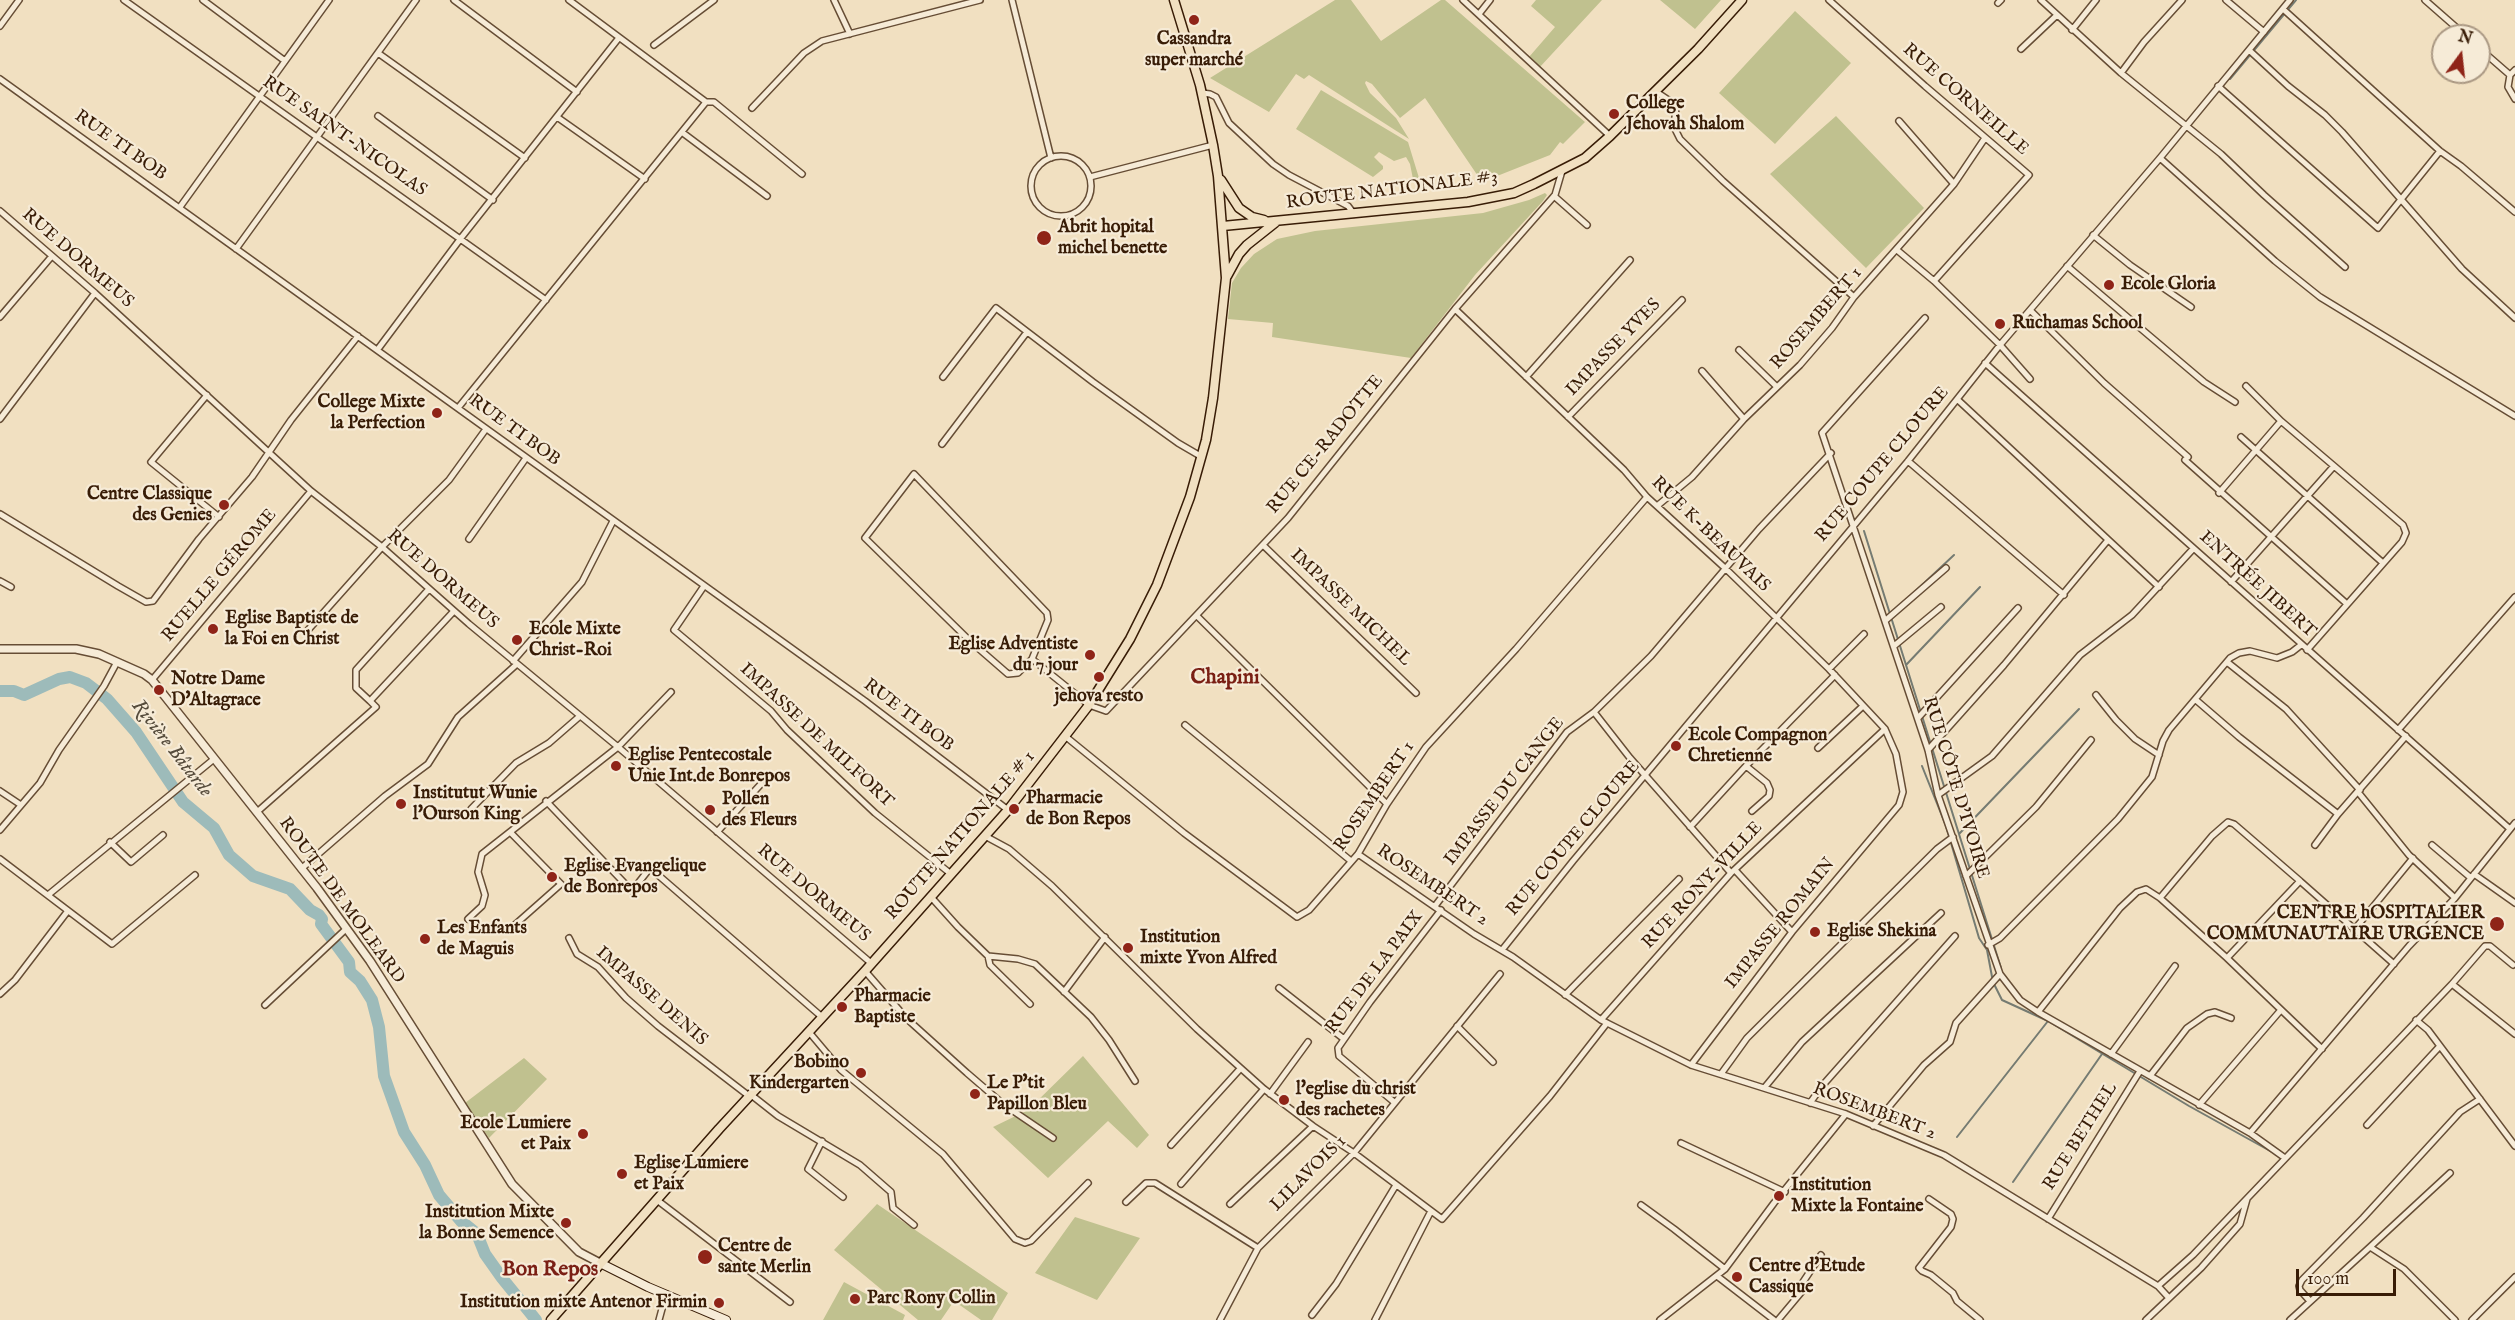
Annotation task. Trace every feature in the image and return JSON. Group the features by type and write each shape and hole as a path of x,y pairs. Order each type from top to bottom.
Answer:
{"main road":[{"name":"ROUTE NATIONALE # 1","path":"552,1319 749,1095 865,971 1008,810 1089,705 1130,639 1157,585 1190,497 1202,457 1213,398 1226,278 1218,176 1202,93 1174,0"},
{"name":"ROUTE NATIONALE #3","path":"1223,226 1491,198 1514,192 1585,158 1655,91 1742,0"},
{"path":"1218,176 1235,203 1245,213 1277,222"},
{"path":"1226,278 1243,249 1277,222"},
{"path":"600,1263 726,1320"}],"street":[{"path":"0,26 19,0"},
{"name":"RUE SAINT-NICOLAS","path":"124,0 546,300"},
{"path":"203,0 285,61"},
{"path":"180,207 329,0"},
{"path":"236,249 416,0"},
{"path":"454,0 577,92"},
{"path":"569,0 618,39 706,102 714,102 802,174"},
{"path":"654,45 714,0"},
{"path":"834,0 850,34"},
{"path":"752,108 812,47 822,41 980,0"},
{"path":"1012,0 1051,158"},
{"path":"1463,0 1610,136"},
{"path":"1479,14 1490,0"},
{"name":"RUE CORNEILLE","path":"1829,0 2029,175 1934,281"},
{"path":"2041,0 2121,73 2221,154 2271,202 2345,267"},
{"path":"2072,30 2096,0"},
{"path":"2121,73 2144,42 2182,0"},
{"path":"2226,0 2264,32"},
{"name":"RUE COUPE CLOURE","path":"1502,950 1958,400 1985,363 2160,158 2290,0"},
{"path":"2425,0 2452,24"},
{"path":"2283,9 2440,152 2461,166 2515,212"},
{"path":"2021,49 2057,15"},
{"path":"378,349 461,238 618,39"},
{"path":"2249,50 2288,86 2325,115 2365,155 2462,269 2515,318"},
{"path":"378,53 525,158"},
{"path":"2491,58 2511,75"},
{"path":"2515,70 2508,87 2515,99"},
{"name":"RUE TI BOB","path":"0,79 865,701 1008,810"},
{"path":"2218,86 2378,228 2440,152"},
{"path":"1655,91 1673,103 1676,108 1674,127 1680,139 1723,181 1854,297"},
{"path":"1202,93 1216,98 1229,123 1274,164 1289,175 1348,206 1354,214"},
{"path":"458,408 706,102"},
{"path":"378,116 493,200"},
{"path":"557,117 645,179"},
{"path":"1899,121 1954,184"},
{"path":"683,133 768,196"},
{"name":"ROSEMBERT 1","path":"1657,506 1692,477 1744,419 1800,365 1832,328 1854,297 1954,184 1984,138"},
{"path":"1090,177 1212,145"},
{"path":"1070,157 1079,162 1090,177 1089,196 1077,211 1068,215 1048,213 1035,199 1032,189 1036,170 1051,158 1070,157"},
{"path":"2160,158 2275,261 2320,297 2515,416"},
{"name":"RUE CE-RADOTTE","path":"1089,705 1106,711 1288,518 1455,309 1554,196 1559,187 1562,171"},
{"path":"1554,196 1587,225"},
{"name":"RUE DORMEUS","path":"0,211 95,293 311,491 382,547 454,611 618,747 871,963"},
{"path":"2094,235 2130,265 2191,307"},
{"path":"1897,250 1934,281 2000,345 2030,379"},
{"path":"0,317 52,256"},
{"path":"1526,377 1630,260"},
{"path":"2067,266 2204,382 2235,402"},
{"path":"0,419 95,293"},
{"name":"IMPASSE YVES","path":"1568,417 1682,300"},
{"path":"943,377 996,308 1178,443 1202,457"},
{"name":"RUE K-BEAUVAIS","path":"1455,309 1624,470 1647,497 1726,569 1829,669 1885,729 1896,754 1903,792 1899,805"},
{"path":"2030,310 2104,383 2186,458 2219,493 2347,604"},
{"name":"RUE CÔTE D'IVOIRE","path":"1924,318 1822,433 1831,453 1918,718 1938,795 1998,976 2020,1000 2038,1012 2250,1133 2285,1158"},
{"path":"942,444 1027,332"},
{"path":"0,514 118,586 149,602 156,599 199,539 270,454 291,420 358,336"},
{"path":"1739,350 1777,387"},
{"name":"ENTRÉE JIBERT","path":"1985,363 2510,829"},
{"path":"1702,371 1744,419"},
{"path":"2246,386 2281,421 2376,501 2406,530 2402,542 2307,650"},
{"path":"207,395 151,462 219,517"},
{"path":"1958,400 2159,587"},
{"path":"2219,493 2281,421"},
{"path":"308,630 382,547 449,480 486,429"},
{"path":"2241,437 2383,563"},
{"name":"IMPASSE DU CANGE","path":"1435,906 1567,732 1594,711 1651,656 1759,529 1831,453"},
{"path":"469,539 526,458"},
{"path":"1908,460 2064,595"},
{"path":"2231,582 2334,466"},
{"path":"914,474 1047,613 1048,620 1032,659 1018,674 1008,674 970,641 865,538 914,474"},
{"name":"RUELLE GÉROME","path":"152,680 311,491"},
{"name":"ROSEMBERT 1","path":"1065,736 1184,833 1297,917 1309,910 1358,854 1387,804 1425,747 1516,649 1647,497"},
{"path":"301,869 384,796 428,764 458,717 515,662 582,582 613,521"},
{"path":"1928,750 2064,595 2108,540"},
{"name":"IMPASSE MICHEL","path":"1263,545 1416,693"},
{"path":"1938,795 1992,756 2080,655 2132,615 2193,549"},
{"path":"1886,620 1946,568"},
{"path":"0,580 11,587"},
{"name":"IMPASSE DE MILFORT","path":"704,586 674,630 771,711 787,730 875,813 951,874"},
{"path":"257,812 376,707 356,688 356,670 429,589"},
{"path":"2398,730 2515,597"},
{"path":"1894,646 1941,607"},
{"path":"1918,718 2018,608"},
{"path":"370,701 454,611"},
{"path":"1197,616 1387,804"},
{"path":"1829,669 1864,634"},
{"path":"1988,945 2000,938 2118,819 2152,777 2169,730 2227,662 2239,653 2250,651 2277,658 2292,652 2301,645"},
{"name":"ROUTE DE MOLEARD","path":"0,649 76,649 99,654 152,680 317,888 370,961 512,1184 579,1252 600,1263"},
{"path":"1032,659 1089,705"},
{"path":"0,830 40,783 59,750 104,686 117,662"},
{"path":"2227,662 2286,709 2359,791 2413,858 2455,898"},
{"path":"1690,827 1835,675"},
{"path":"468,919 482,906 486,895 478,872 482,854 546,801 587,773 618,747 671,692"},
{"path":"2096,695 2128,732 2159,755"},
{"path":"2196,700 2239,737 2338,814"},
{"path":"1818,748 1863,706"},
{"path":"1594,711 1690,827 1792,932"},
{"path":"471,809 516,763 549,743 580,716"},
{"name":"ROSEMBERT 2","path":"1185,726 1351,861"},
{"name":"RUE RONY-VILLE","path":"1431,1211 1442,1220 1550,1096 1604,1022 1733,872 1885,729"},
{"path":"2315,844 2406,736"},
{"path":"1966,876 2036,807 2091,740"},
{"path":"48,895 178,786 214,759"},
{"path":"1746,766 1767,783 1770,790 1769,795 1752,812"},
{"path":"717,832 761,784"},
{"path":"0,791 21,805"},
{"path":"546,801 632,891 650,868 822,1017"},
{"name":"IMPASSE ROMAIN","path":"1691,1065 1792,932 1899,805"},
{"path":"2160,898 2212,836 2228,822 2234,824 2394,964"},
{"path":"2250,1133 2394,964 2455,898 2515,824"},
{"path":"509,930 561,884 511,832"},
{"path":"110,842 131,862 162,835"},
{"path":"985,836 1018,857 1105,937 1240,1069 1313,1126 1354,1153 1431,1211 1375,1320"},
{"path":"1721,1074 1747,1038 1937,849 1953,837"},
{"path":"2432,844 2473,876 2515,903"},
{"name":"ROSEMBERT 2","path":"1358,854 1502,950 1604,1022 1691,1065 1846,1114 1944,1155 2158,1286 2169,1298"},
{"path":"2354,930 2413,858"},
{"path":"0,859 112,944 195,875"},
{"path":"1565,995 1679,879"},
{"path":"2227,958 2300,881"},
{"path":"2038,1012 2120,908 2137,892 2146,889 2160,898 2227,958 2322,1049"},
{"path":"931,897 957,927 988,956 990,965 1030,1004"},
{"name":"RUE DE LA PAIX","path":"1394,1102 1339,1056 1338,1048 1441,910"},
{"path":"0,994 15,980 67,912"},
{"path":"1765,1087 1802,1042 1941,913"},
{"path":"266,1005 346,929"},
{"path":"1810,1103 1822,1086 1955,936"},
{"path":"1064,992 1105,937"},
{"name":"IMPASSE DENIS","path":"569,938 577,954 598,967 626,998 658,1026 778,1116 860,1165 891,1192 893,1208 914,1225"},
{"path":"2158,1286 2193,1255 2415,1020 2452,984 2485,946 2490,946 2513,965"},
{"path":"988,956 1018,959 1035,964 1090,1017 1109,1040 1135,1081"},
{"path":"2111,1054 2175,966"},
{"path":"865,971 906,1018 994,1096 1053,1138"},
{"name":"LILAVOIS 1","path":"1220,1320 1258,1248 1354,1153 1500,974"},
{"path":"1873,1126 1924,1065 1950,1042 1956,1023 1998,976"},
{"path":"2452,984 2515,1034"},
{"path":"1279,988 1344,1038"},
{"path":"2199,1104 2280,1011"},
{"path":"2150,1076 2187,1028 2207,1014 2215,1012 2231,1018"},
{"path":"2415,1020 2428,1030 2515,1146"},
{"path":"1456,1026 1493,1062"},
{"path":"808,1032 841,1070 943,1154 1015,1239 1025,1243 1030,1241 1088,1183"},
{"path":"1270,1094 1308,1042"},
{"path":"2367,1125 2440,1046"},
{"path":"1171,1145 1240,1069"},
{"name":"RUE BETHEL","path":"2048,1219 2140,1071"},
{"path":"1181,1184 1264,1089"},
{"path":"2309,1300 2300,1290 2302,1280 2363,1218 2460,1112 2480,1099"},
{"path":"1660,1320 1725,1269 1774,1203 1846,1114"},
{"path":"1230,1204 1313,1126"},
{"path":"822,1141 808,1169 843,1197"},
{"path":"1681,1143 1785,1192"},
{"path":"2290,1320 2309,1300 2450,1173"},
{"path":"1126,1202 1146,1183 1155,1183 1258,1248"},
{"path":"1312,1315 1336,1284 1396,1185"},
{"path":"2146,1320 2200,1268 2240,1224 2247,1197"},
{"path":"1929,1199 1951,1214 1953,1219 1951,1227 1922,1261 1919,1268 1932,1275 1953,1293 1957,1301 1980,1320"},
{"path":"657,1200 790,1302"},
{"path":"1641,1205 1725,1269"},
{"path":"2370,1247 2404,1269 2455,1320"},
{"path":"1779,1320 1804,1289 1803,1282 1821,1255"},
{"path":"1717,1276 1773,1320"},
{"path":"2472,1320 2515,1277"},
{"path":"659,1320 666,1294"}],"green space":[{"path":"1335,0 1351,0 1381,41 1441,0 1445,0 1585,122 1563,144 1560,142 1550,155 1482,182 1425,98 1400,118 1372,84 1366,81 1365,83 1370,93 1396,118 1409,139 1309,75 1304,79 1296,74 1269,112 1210,78"},
{"path":"1536,0 1602,0 1539,68 1529,57 1555,27 1531,6"},
{"path":"1660,0 1721,0 1695,29"},
{"path":"1795,11 1851,63 1775,144 1719,93"},
{"path":"1321,90 1408,142 1419,178 1413,179 1406,157 1394,161 1379,152 1374,157 1383,169 1373,177 1296,129"},
{"path":"1836,116 1924,208 1866,268 1770,174"},
{"path":"1545,193 1547,195 1543,201 1475,275 1411,358 1272,337 1273,323 1228,319 1232,283 1241,268 1254,254 1277,239 1315,231 1483,213"},
{"path":"1083,1056 1149,1135 1137,1148 1108,1121 1048,1178 993,1127 1028,1110"},
{"path":"524,1058 547,1079 489,1138 465,1103"},
{"path":"877,1204 1008,1293 992,1320 981,1320 954,1301 941,1320 918,1320 834,1250"},
{"path":"1075,1217 1140,1238 1097,1300 1035,1273"},
{"name":"Parc Rony Collin","path":"844,1282 905,1315 903,1320 823,1320"}],"waterway":[{"path":"2230,79 2296,0"},
{"path":"1864,531 2001,968"},
{"path":"1908,598 1954,555"},
{"path":"1906,665 1980,587"},
{"name":"Rivière Bâtarde","path":"0,691 14,691 24,695 59,679 70,677 86,683 107,699 136,732 183,802 214,828 229,855 253,876 290,889 310,910 319,915 322,919 321,924 349,962 350,972 360,981 372,1000 379,1027 384,1076 404,1132 425,1165 439,1195 461,1221 477,1234 485,1254 536,1320"},
{"path":"1959,834 2079,709"},
{"path":"1922,766 1946,826 1979,938 1987,950 1993,982 2002,1000 2048,1021 2189,1106 2272,1152"},
{"path":"1957,1137 2048,1021"},
{"path":"2013,1182 2102,1054"}],"place":[{"name":"Cassandra super marché","path":"1194,20"},
{"name":"College Jehovah Shalom","path":"1614,114"},
{"name":"Abrit hopital michel benette","path":"1044,238"},
{"name":"Ecole Gloria","path":"2109,285"},
{"name":"Ruchamas School","path":"2000,324"},
{"name":"College Mixte la Perfection","path":"437,413"},
{"name":"Centre Classique des Genies","path":"224,505"},
{"name":"Eglise Baptiste de la Foi en Christ","path":"213,629"},
{"name":"Ecole Mixte Christ-Roi","path":"517,640"},
{"name":"Eglise Adventiste du 7 jour","path":"1090,655"},
{"name":"jehova resto","path":"1099,677"},
{"name":"Notre Dame D'Altagrace","path":"159,690"},
{"name":"Ecole Compagnon Chretienne","path":"1676,746"},
{"name":"Eglise Pentecostale Unie Int.de Bonrepos","path":"616,766"},
{"name":"Institutut Wunie l'Ourson King","path":"401,804"},
{"name":"Pharmacie de Bon Repos","path":"1014,809"},
{"name":"Pollen des Fleurs","path":"710,810"},
{"name":"Eglise Evangelique de Bonrepos","path":"552,877"},
{"name":"CENTRE hOSPITALIER COMMUNAUTAIRE URGENCE","path":"2497,924"},
{"name":"Eglise Shekina","path":"1815,932"},
{"name":"Les Enfants de Maguis","path":"425,939"},
{"name":"Institution mixte Yvon Alfred","path":"1128,948"},
{"name":"Pharmacie Baptiste","path":"842,1007"},
{"name":"Bobino Kindergarten","path":"861,1073"},
{"name":"Le P'tit Papillon Bleu","path":"975,1094"},
{"name":"l'eglise du christ des rachetes","path":"1284,1100"},
{"name":"Ecole Lumiere et Paix","path":"583,1134"},
{"name":"Eglise Lumiere et Paix","path":"622,1174"},
{"name":"Institution Mixte la Fontaine","path":"1779,1196"},
{"name":"Institution Mixte la Bonne Semence","path":"566,1223"},
{"name":"Centre de sante Merlin","path":"705,1257"},
{"name":"Centre d'Etude Cassique","path":"1737,1277"},
{"name":"Parc Rony Collin","path":"855,1299"},
{"name":"Institution mixte Antenor Firmin","path":"719,1303"}],"district":[{"name":"Chapini","path":"1225,679"},
{"name":"Bon Repos","path":"550,1271"}]}
